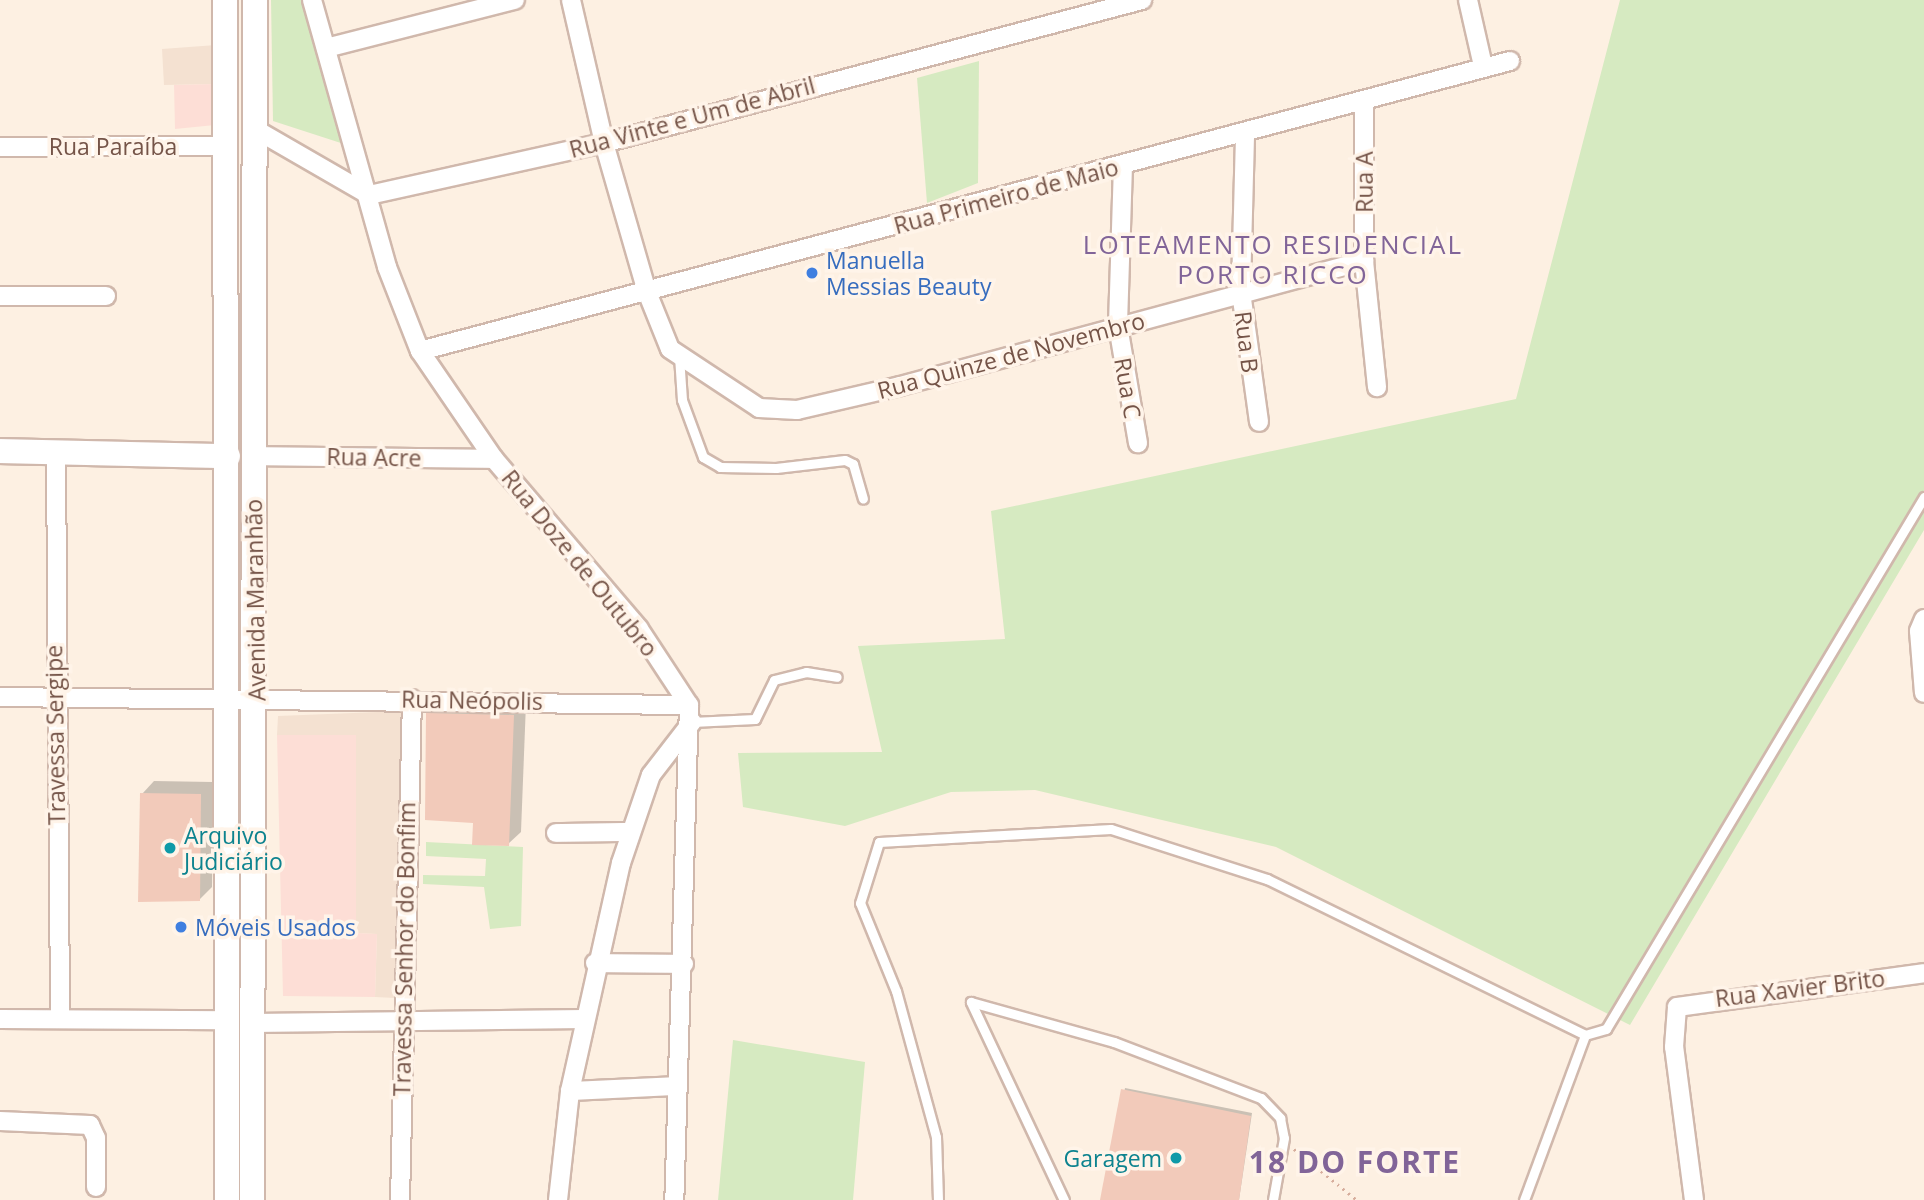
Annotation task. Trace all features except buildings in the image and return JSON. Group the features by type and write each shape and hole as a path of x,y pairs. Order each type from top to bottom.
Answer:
{"main road":[{"name":"Avenida Maranhão","path":"225,0 228,697 241,1021 252,1200"},
{"name":"Avenida Maranhão","path":"227,1200 241,1021 256,696 253,456 255,0"},
{"path":"0,451 228,456"}],"street":[{"name":"Rua Doze de Outubro","path":"312,0 369,195 420,351 494,459 639,629 690,713"},
{"path":"326,48 514,0"},
{"path":"572,0 604,143 647,292 674,353"},
{"name":"Rua Vinte e Um de Abril","path":"369,195 604,143 1142,0"},
{"path":"1468,0 1483,66"},
{"name":"Rua Primeiro de Maio","path":"420,351 1123,165 1245,136 1483,66 1510,61"},
{"name":"Rua A","path":"1364,103 1364,261 1377,387"},
{"path":"253,128 369,195"},
{"name":"Rua B","path":"1245,136 1241,292 1259,422"},
{"name":"Rua Paraíba","path":"0,147 226,146"},
{"name":"Rua C","path":"1123,165 1118,326 1138,443"},
{"name":"Rua Quinze de Novembro","path":"674,353 754,405 786,411 1364,261"},
{"path":"0,296 106,296"},
{"name":"Travessa Sergipe","path":"56,453 53,696 60,1017"},
{"name":"Rua Acre","path":"253,456 494,459"},
{"path":"1924,619 1919,631 1924,688"},
{"path":"0,697 228,697"},
{"name":"Rua Neópolis","path":"228,697 412,699 690,713"},
{"name":"Travessa Senhor do Bonfim","path":"400,1200 401,1018 412,699"},
{"path":"558,1200 570,1091 595,963 630,832 651,775 690,713"},
{"path":"674,1200 675,1086 684,964 690,713"},
{"path":"556,833 630,832"},
{"path":"595,963 684,964"},
{"name":"Rua Xavier Brito","path":"1694,1200 1674,1047 1677,1007 1924,973"},
{"path":"0,1019 585,1019"},
{"path":"570,1091 675,1086"},
{"path":"0,1121 90,1125 96,1138 96,1187"}],"lane":[{"path":"674,353 682,400 704,457 720,467 776,468 845,460 853,464 863,499"},
{"path":"938,1200 936,1136 896,991 860,903 879,842 1111,829 1266,879 1585,1035 1606,1028 1924,497"},
{"path":"690,713 755,719 774,680 806,672 837,677"},
{"path":"1064,1200 971,1002 1114,1042 1245,1089 1280,1118 1284,1138 1273,1200"},
{"path":"1524,1200 1585,1035"}],"path":[{"path":"1284,1138 1357,1200"}],"shaded area":[{"path":"216,45 215,84 164,85 162,49"},
{"path":"215,84 215,125 175,129 174,85"},
{"path":"403,711 395,998 375,997 377,934 356,933 355,735 277,735 278,716"},
{"path":"277,735 356,735 356,933 377,934 375,997 283,996"}],"green space":[{"path":"271,0 302,0 347,145 273,121"},
{"path":"1620,0 1924,0 1924,530 1630,1025 1276,847 1035,790 951,792 845,826 743,807 738,753 882,752 858,646 1005,639 991,511 1516,399"},
{"path":"979,61 978,183 927,203 917,78"},
{"path":"426,842 523,847 521,926 490,929 484,887 423,884 423,875 485,876 486,859 426,856"},
{"path":"733,1040 865,1062 853,1200 718,1200"}],"place":[{"name":"Manuella Messias Beauty","path":"812,273"},
{"name":"Arquivo Judiciário","path":"170,848"},
{"name":"Móveis Usados","path":"181,927"},
{"name":"Garagem","path":"1176,1158"}],"district":[{"name":"LOTEAMENTO RESIDENCIAL PORTO RICCO","path":"1273,260"},
{"name":"18 DO FORTE","path":"1355,1162"}]}
